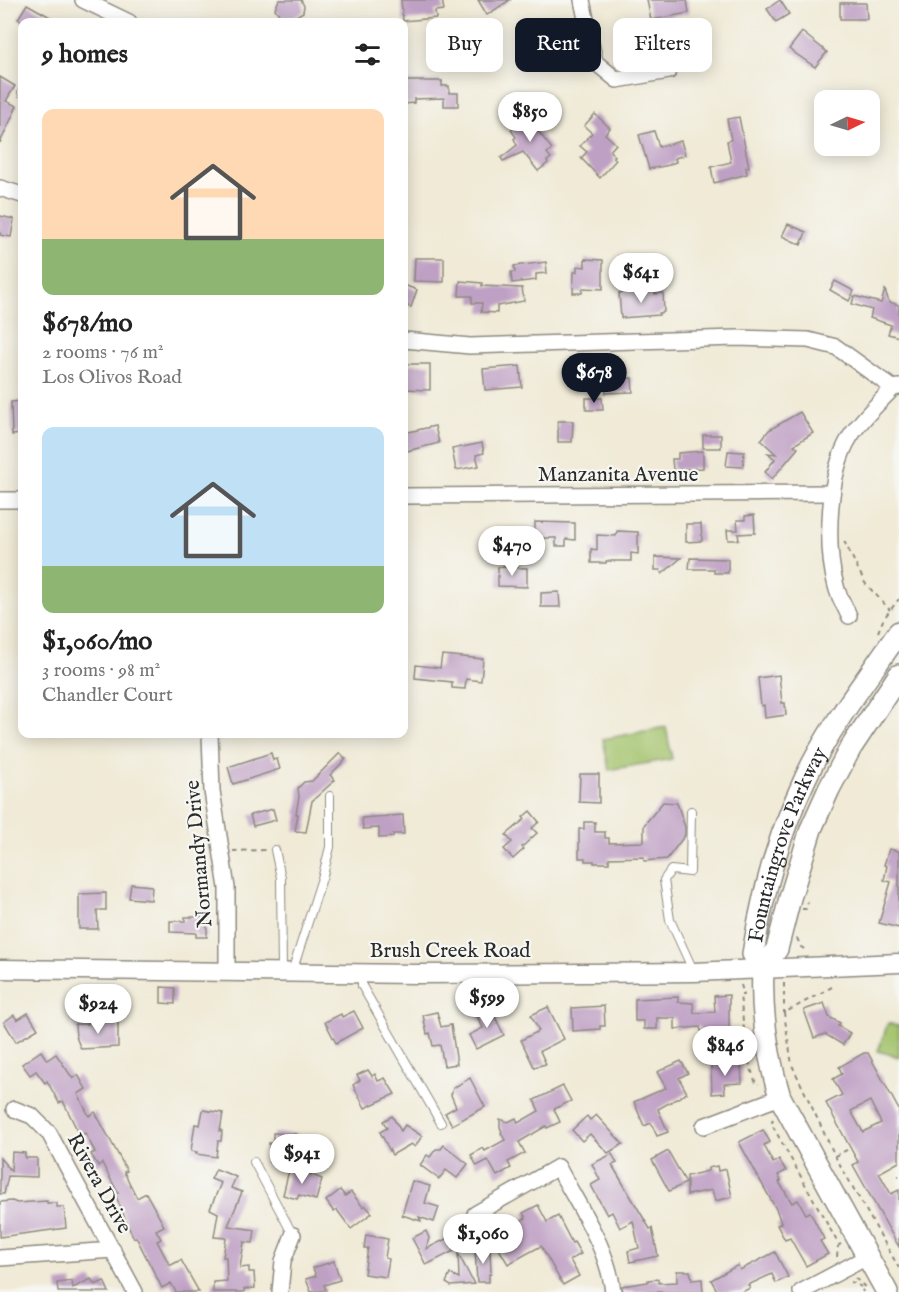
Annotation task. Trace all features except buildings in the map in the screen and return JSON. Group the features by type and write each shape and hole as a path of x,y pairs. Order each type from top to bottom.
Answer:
{"main road":[{"name":"Fountaingrove Parkway","path":"899,632 828,738 805,778 765,890 753,954 763,968 777,949 808,838 829,789 850,749 899,675"},
{"path":"763,968 766,1032 771,1067 780,1097 887,1292"}],"street":[{"path":"83,0 121,18"},
{"path":"582,0 595,63 617,80 663,72"},
{"path":"0,188 18,194"},
{"path":"408,340 470,346 737,338 808,340 836,347 896,388 863,417 838,461 832,493 831,562 836,589 849,616"},
{"name":"Manzanita Avenue","path":"408,496 832,493"},
{"path":"0,500 18,500"},
{"name":"Normandy Drive","path":"210,738 212,791 226,888 227,970"},
{"name":"Brush Creek Road","path":"0,969 694,972 899,963"},
{"path":"705,1126 780,1097"},
{"name":"Rivera Drive","path":"14,1109 32,1116 49,1133 135,1292"},
{"path":"475,1214 558,1167 602,1250 613,1292"},
{"path":"280,1292 283,1261 293,1235"},
{"path":"0,1258 113,1250"},
{"path":"801,1292 867,1257"}],"lane":[{"path":"287,972 323,875 330,847 330,796"},
{"path":"691,811 690,873 671,870 664,880 670,920 694,972"},
{"path":"275,850 281,878 287,972"},
{"path":"362,972 362,986 441,1123"},
{"path":"254,1162 293,1235"}],"path":[{"path":"841,536 865,583 890,610"},
{"path":"221,853 240,850 275,850"},
{"path":"802,909 806,909 808,893"},
{"path":"796,933 797,941 803,949"},
{"path":"784,982 784,1013 792,1065 835,1156 899,1268"},
{"path":"741,984 744,995 740,995 747,1056 756,1084 759,1083 759,1089"},
{"path":"784,1013 832,987"},
{"path":"771,1117 773,1121 771,1123 839,1245 836,1260"},
{"path":"835,1156 851,1148"},
{"path":"839,1245 842,1244 843,1248"},
{"path":"853,1278 861,1281 864,1286 861,1287"},
{"path":"848,1282 855,1283 861,1287 863,1292"}],"green space":[{"path":"666,727 672,759 609,770 603,739"},
{"path":"888,1023 899,1026 899,1057 878,1051"}]}
